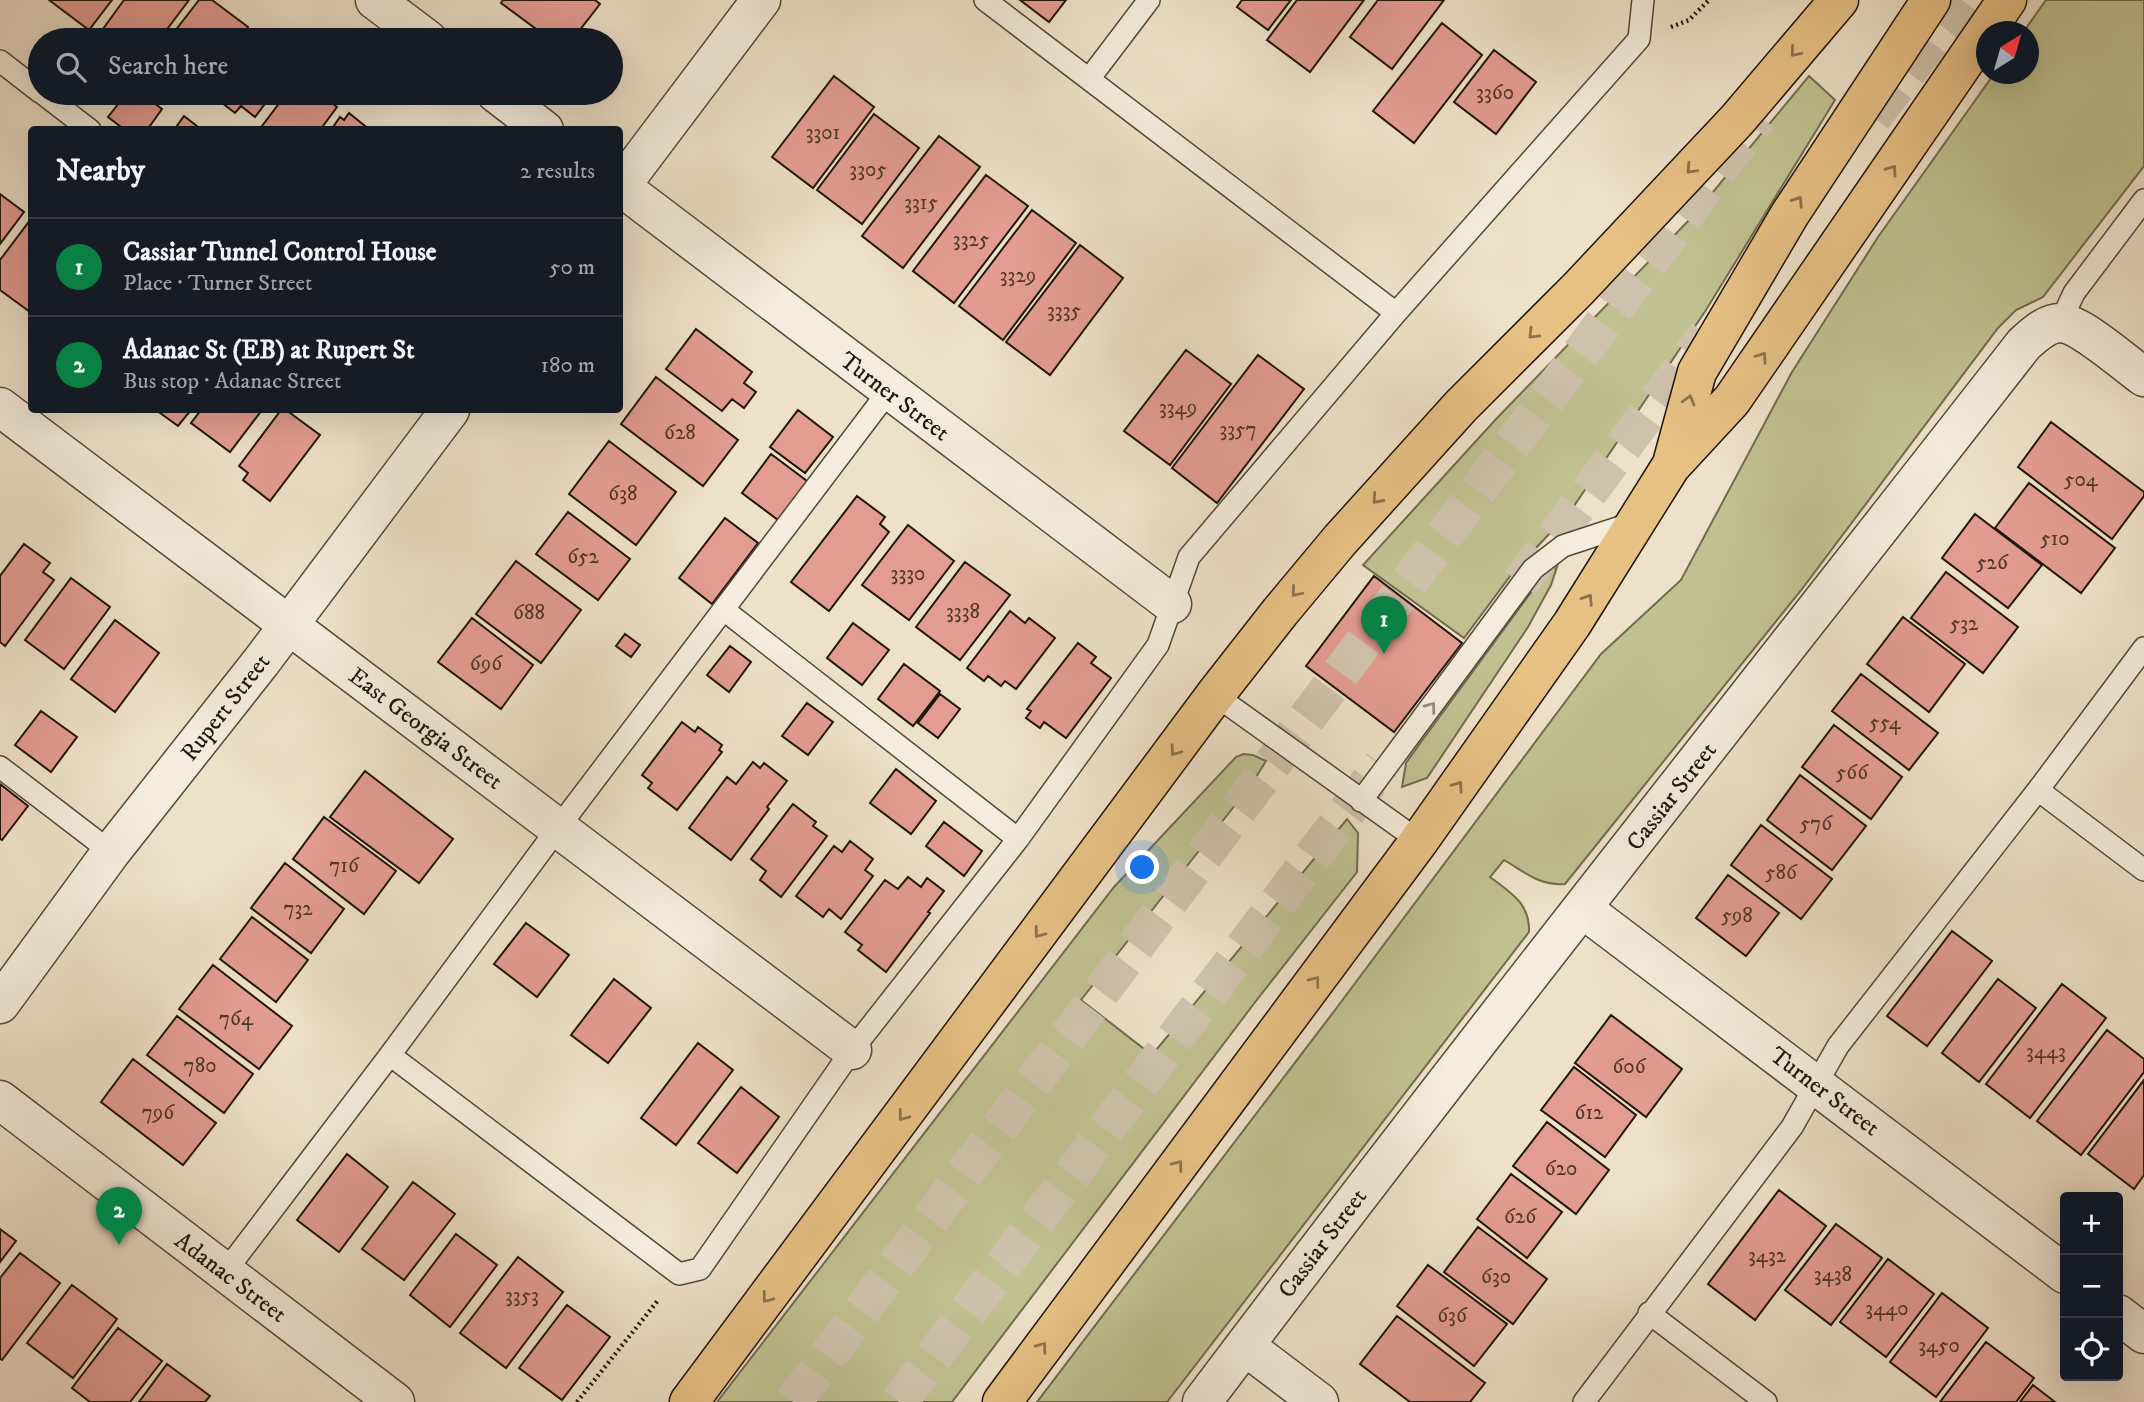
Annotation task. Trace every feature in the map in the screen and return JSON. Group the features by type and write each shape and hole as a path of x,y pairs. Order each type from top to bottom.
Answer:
{"highway":[{"path":"690,1402 1215,695 1280,612 1340,540 1461,406 1588,278 1737,120 1839,0"},
{"path":"1671,466 1697,372 1790,214 1931,0"},
{"path":"1002,1402 1419,841 1572,624 1671,466 1732,401 2007,0"}],"street":[{"path":"375,0 412,28"},
{"path":"623,183 761,0"},
{"path":"512,105 539,126"},
{"name":"Turner Street","path":"623,189 1172,604"},
{"path":"2060,323 2077,328 2144,377"},
{"name":"Cassiar Street","path":"1202,1402 1367,1184 2024,344 2041,329 2060,323"},
{"name":"East Georgia Street","path":"0,407 852,1050"},
{"name":"Rupert Street","path":"0,1004 111,852 289,625 448,413"},
{"name":"Turner Street","path":"1583,909 2060,1270"},
{"name":"Adanac Street","path":"0,1100 395,1402"},
{"path":"2123,1318 2144,1334"},
{"path":"1245,1346 1319,1402"}],"lane":[{"path":"985,0 1396,313"},
{"path":"1089,79 1149,0"},
{"path":"390,1055 679,1274 700,1269 852,1050 1018,839 1158,645 1189,557 1396,313 1639,39 1643,0"},
{"path":"0,61 28,82"},
{"path":"58,105 85,126"},
{"path":"2060,323 2074,293 2144,200"},
{"path":"225,1272 888,392"},
{"path":"1360,801 1533,569 1563,546 1637,522"},
{"path":"724,610 1018,839"},
{"path":"1584,1402 1791,1127 1838,1046 2038,790 2144,648"},
{"path":"1215,695 1419,841"},
{"path":"0,767 111,852"},
{"path":"2038,790 2144,870"},
{"path":"1649,1313 1766,1402"}],"path":[{"path":"1639,39 1689,20 1710,0"},
{"path":"577,1402 679,1274"}],"green space":[{"path":"2046,0 2144,0 2144,166 2043,297 2016,310 1998,328 1802,589 1565,884 1547,883 1504,860 1490,877 1523,906 1529,932 1167,1402 1037,1402 1601,654 1681,580 1792,372 1878,237 1987,84 2039,84 2039,21 2031,21"},
{"path":"1809,76 1835,100 1706,310 1570,512 1514,571 1464,638 1363,565 1497,418 1694,215"},
{"path":"1557,567 1551,585 1528,627 1427,778 1402,787 1406,763 1543,576"},
{"path":"1243,754 1266,761 1251,785 1081,1000 1152,1055 1347,819 1358,833 1357,872 952,1402 717,1402 1114,887 1236,757"}],"building":[{"path":"49,0 112,0 91,28 86,28"},
{"path":"124,0 189,0 168,28 104,28"},
{"path":"199,0 212,0 248,27 247,28 177,28"},
{"path":"503,0 595,0 600,4 581,28 535,28 501,3"},
{"path":"1020,0 1066,0 1049,22"},
{"path":"1242,0 1291,0 1268,30 1237,7"},
{"path":"1297,0 1364,0 1310,72 1267,40"},
{"path":"1378,0 1444,0 1392,69 1350,37"},
{"path":"1442,23 1482,55 1414,143 1373,111"},
{"path":"1494,50 1536,82 1496,134 1454,102"},
{"path":"834,76 874,107 813,188 772,157"},
{"path":"118,105 156,105 162,109 150,126 120,126 108,117"},
{"path":"225,105 264,105 255,117 241,106 235,113"},
{"path":"278,105 337,107 323,126 262,126"},
{"path":"349,113 365,126 334,126 340,117 344,120"},
{"path":"874,114 919,148 862,224 817,190"},
{"path":"184,116 197,126 177,126"},
{"path":"939,136 980,167 903,268 862,236"},
{"path":"986,175 1028,206 954,303 913,271"},
{"path":"0,194 24,212 0,244"},
{"path":"1032,210 1076,243 1003,340 959,306"},
{"path":"28,223 28,311 0,290 0,260"},
{"path":"1080,245 1123,278 1050,375 1006,342"},
{"path":"696,329 752,372 744,383 756,392 744,408 732,399 722,411 666,369"},
{"path":"1186,350 1231,384 1170,465 1124,431"},
{"path":"1258,355 1304,389 1217,503 1172,468"},
{"path":"656,377 738,440 703,486 621,424"},
{"path":"798,410 833,437 805,473 770,447"},
{"path":"160,413 189,413 178,426"},
{"path":"199,413 260,413 230,452 191,423"},
{"path":"279,413 290,413 320,435 270,501 243,480 248,473 239,466"},
{"path":"2051,422 2144,492 2144,496 2112,539 2018,467"},
{"path":"609,441 676,492 636,545 569,494"},
{"path":"771,454 807,481 778,520 742,493"},
{"path":"2029,483 2115,548 2081,593 1995,528"},
{"path":"857,496 885,517 880,524 889,532 829,611 791,582"},
{"path":"568,512 630,559 598,600 536,554"},
{"path":"1975,514 2042,565 2008,608 1942,558"},
{"path":"725,518 758,543 712,604 679,578"},
{"path":"908,525 954,561 909,620 862,585"},
{"path":"24,544 50,563 43,572 54,580 5,646 0,642 0,576"},
{"path":"516,561 581,610 541,663 476,614"},
{"path":"965,562 1010,595 960,660 916,627"},
{"path":"1946,572 2018,627 1983,673 1911,618"},
{"path":"1374,576 1462,643 1394,732 1306,666"},
{"path":"71,578 110,607 64,669 25,640"},
{"path":"1010,611 1025,623 1029,618 1055,638 1016,689 1005,681 1001,686 988,676 984,681 967,668"},
{"path":"1903,617 1965,664 1929,712 1867,664"},
{"path":"472,618 533,665 501,709 438,662"},
{"path":"115,620 159,653 115,712 71,679"},
{"path":"853,623 889,650 862,685 827,658"},
{"path":"625,634 640,645 631,657 616,646"},
{"path":"1078,643 1096,657 1091,663 1111,678 1066,738 1044,722 1040,728 1026,718 1031,711 1027,709"},
{"path":"730,646 751,662 729,692 707,675"},
{"path":"904,664 940,691 913,726 878,699"},
{"path":"1861,674 1938,733 1909,770 1832,711"},
{"path":"940,694 960,709 938,738 918,723"},
{"path":"807,703 833,722 808,755 782,736"},
{"path":"41,711 77,737 51,772 15,745"},
{"path":"682,722 695,732 698,727 722,745 719,750 722,752 677,810 648,788 652,783 642,775"},
{"path":"1834,725 1902,777 1871,819 1802,767"},
{"path":"753,762 760,768 764,763 787,781 731,860 689,828 727,777 736,784"},
{"path":"896,769 936,801 911,834 870,803"},
{"path":"365,771 453,839 419,883 330,817"},
{"path":"1800,775 1866,826 1832,870 1767,820"},
{"path":"0,784 28,806 2,840 0,839"},
{"path":"793,804 816,822 813,826 827,836 781,897 760,880 766,871 751,859"},
{"path":"324,817 396,871 364,914 293,859"},
{"path":"944,822 982,851 964,876 926,846"},
{"path":"1761,825 1832,879 1801,919 1731,865"},
{"path":"850,841 873,859 865,870 873,876 841,919 829,909 823,917 796,896 834,846 842,852"},
{"path":"285,863 344,909 311,953 251,908"},
{"path":"1728,875 1779,913 1746,956 1696,918"},
{"path":"908,877 921,887 927,878 944,891 886,972 858,950 862,945 845,932 885,880 898,889"},
{"path":"252,917 308,960 276,1002 220,959"},
{"path":"526,923 569,955 537,997 494,964"},
{"path":"1952,931 1992,961 1927,1046 1887,1016"},
{"path":"213,965 292,1026 259,1069 179,1009"},
{"path":"614,979 651,1008 608,1063 571,1035"},
{"path":"1998,979 2036,1008 1979,1082 1942,1053"},
{"path":"2062,984 2106,1018 2030,1118 1986,1084"},
{"path":"1611,1015 1682,1069 1646,1117 1575,1063"},
{"path":"177,1016 253,1074 224,1113 147,1055"},
{"path":"2107,1030 2144,1059 2144,1072 2081,1155 2037,1121"},
{"path":"698,1043 733,1070 676,1145 641,1118"},
{"path":"133,1059 216,1123 183,1165 101,1102"},
{"path":"1574,1067 1636,1115 1605,1157 1541,1110"},
{"path":"2144,1080 2144,1175 2134,1189 2088,1154"},
{"path":"741,1087 779,1117 737,1173 698,1143"},
{"path":"1547,1122 1609,1170 1576,1214 1513,1166"},
{"path":"347,1154 388,1187 339,1252 297,1220"},
{"path":"1511,1174 1562,1212 1527,1258 1477,1219"},
{"path":"413,1182 455,1214 404,1280 362,1249"},
{"path":"1779,1190 1826,1226 1755,1320 1708,1284"},
{"path":"1836,1224 1882,1258 1831,1325 1785,1290"},
{"path":"1478,1227 1547,1279 1513,1324 1444,1272"},
{"path":"0,1229 16,1241 0,1262"},
{"path":"456,1234 497,1265 450,1327 410,1295"},
{"path":"20,1253 60,1283 2,1360 0,1278"},
{"path":"518,1257 563,1292 506,1368 460,1333"},
{"path":"1888,1259 1934,1294 1886,1357 1840,1322"},
{"path":"1428,1265 1507,1324 1474,1366 1397,1306"},
{"path":"72,1285 117,1319 73,1378 27,1343"},
{"path":"1942,1293 1988,1328 1936,1397 1890,1362"},
{"path":"567,1305 610,1337 562,1400 519,1368"},
{"path":"1397,1316 1485,1383 1470,1402 1410,1402 1360,1364"},
{"path":"118,1328 162,1361 130,1402 90,1402 72,1388"},
{"path":"1986,1342 2034,1378 2016,1402 1940,1402"},
{"path":"167,1364 210,1396 205,1402 139,1402"},
{"path":"2033,1385 2055,1402 2020,1402"}],"tunnel":[{"path":"1873,117 1962,0"},
{"path":"793,1402 1759,116"},
{"path":"1520,583 1707,335"},
{"path":"899,1402 1382,765"}],"place":[{"name":"Cassiar Tunnel Control House","path":"1384,654"},
{"name":"Adanac St (EB) at Rupert St","path":"119,1245"}]}
